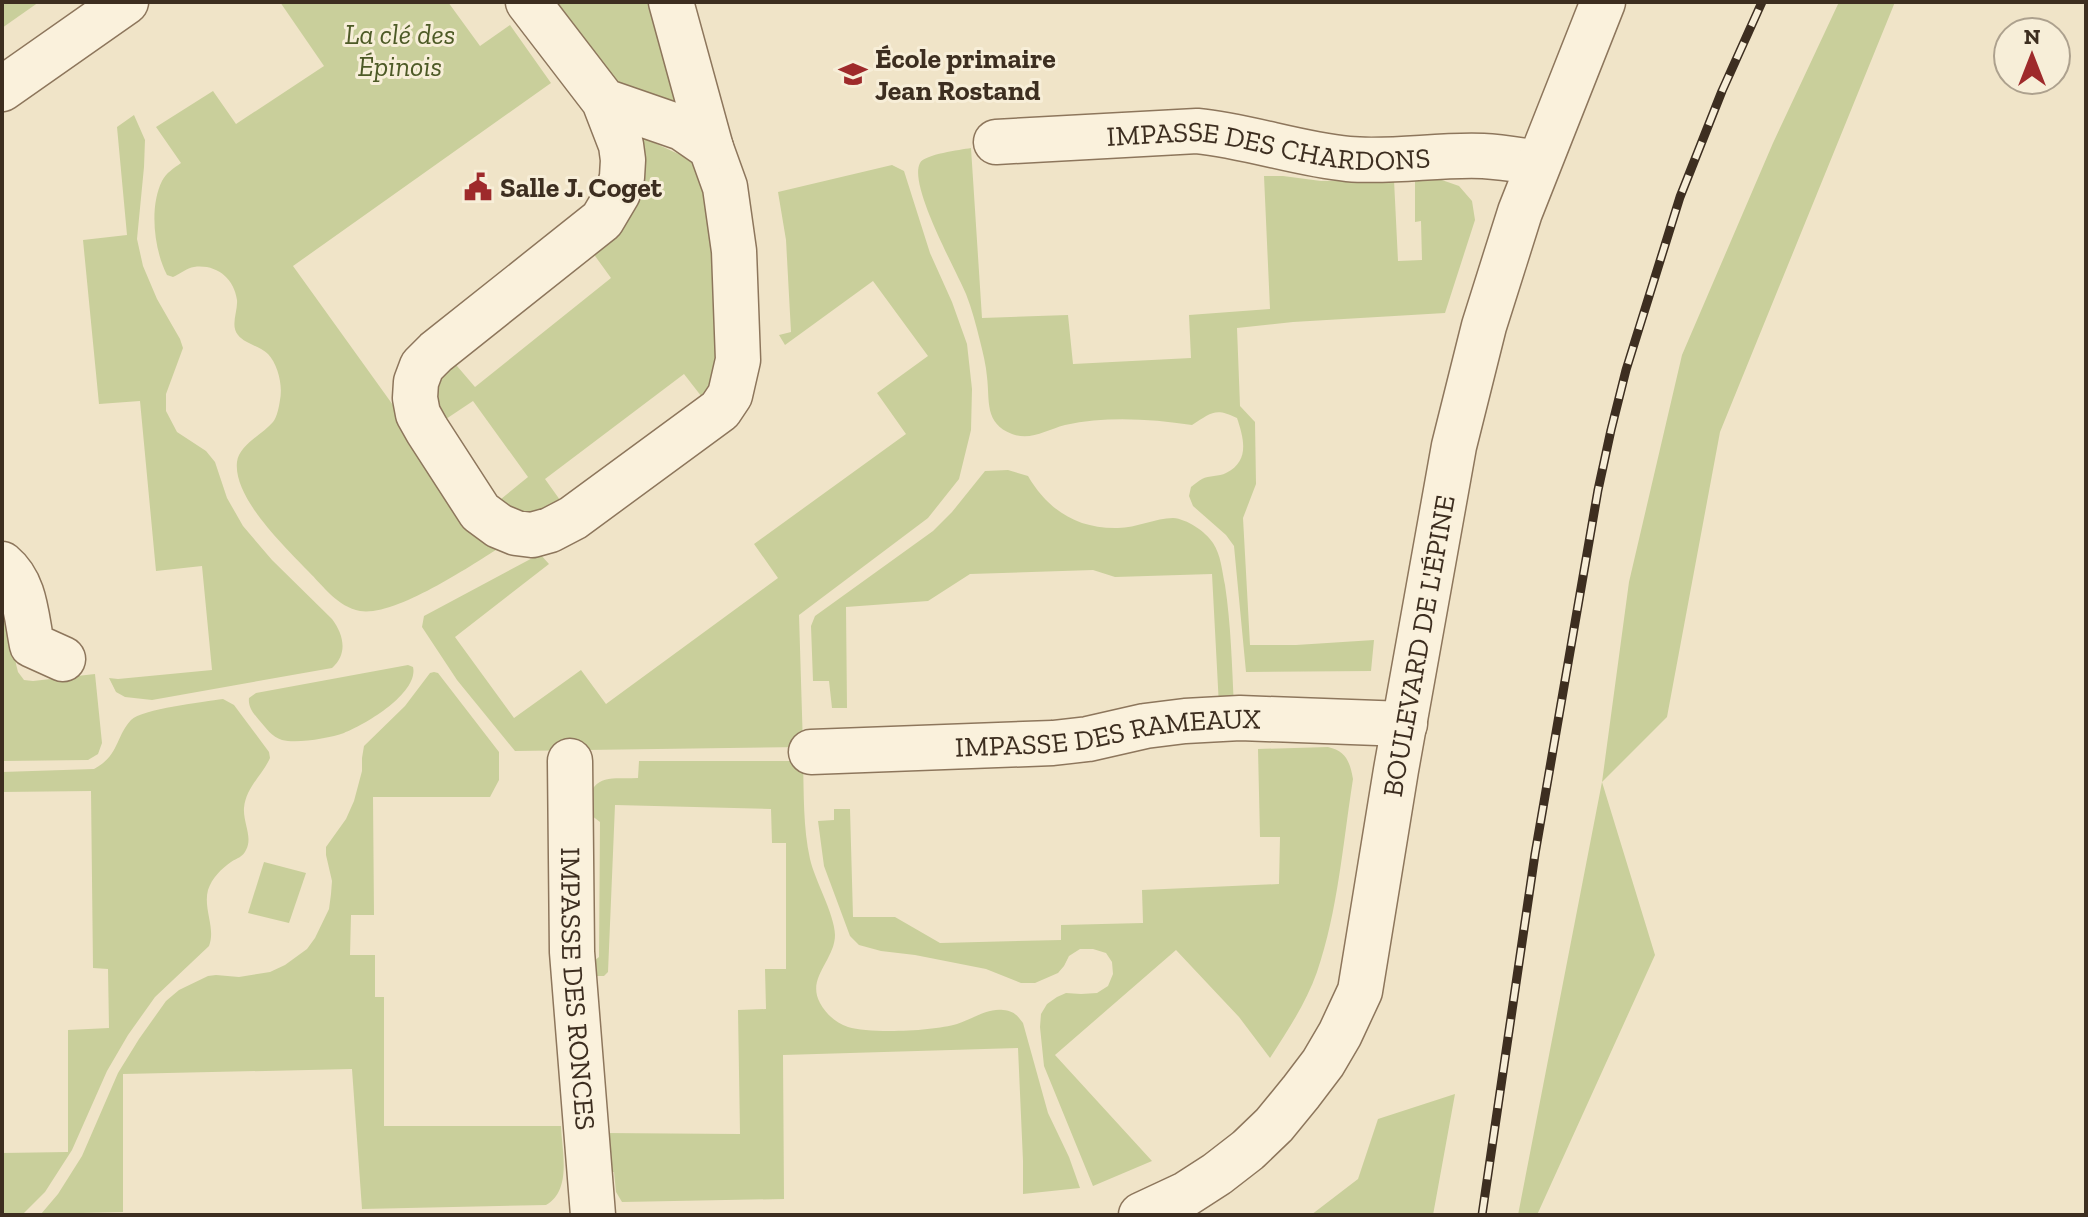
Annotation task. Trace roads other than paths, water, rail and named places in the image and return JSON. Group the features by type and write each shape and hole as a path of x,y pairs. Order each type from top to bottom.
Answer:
{"street":[{"path":"2,89 126,2"},
{"path":"528,2 604,101 621,145 622,177 618,193 602,220 422,366 416,382 415,398 418,414 427,430 480,512 499,526 532,535 573,518 720,410 730,395 738,360 734,251 725,187 711,148 671,2"},
{"name":"BOULEVARD DE L'ÉPINE","path":"1141,1215 1186,1194 1217,1174 1274,1125 1301,1092 1340,1034 1360,991 1454,446 1484,326 1520,212 1603,2"},
{"path":"604,101 682,128 711,148"},
{"name":"IMPASSE DES CHARDONS","path":"996,142 1197,131 1346,159 1482,156 1538,163"},
{"path":"2,564 15,575 22,591 32,645 63,659"},
{"name":"IMPASSE DES RAMEAUX","path":"811,752 1053,743 1088,739 1145,726 1240,718 1405,724"},
{"name":"IMPASSE DES RONCES","path":"570,761 572,952 593,1215"}],"railway":[{"path":"1482,1215 1535,854 1611,430 1626,370 1680,197 1762,2"}],"place":[{"name":"École primaire Jean Rostand","path":"853,74"},
{"name":"Salle J. Coget","path":"478,187"}],"park label":[{"name":"La clé des Épinois","path":"400,50"}]}
